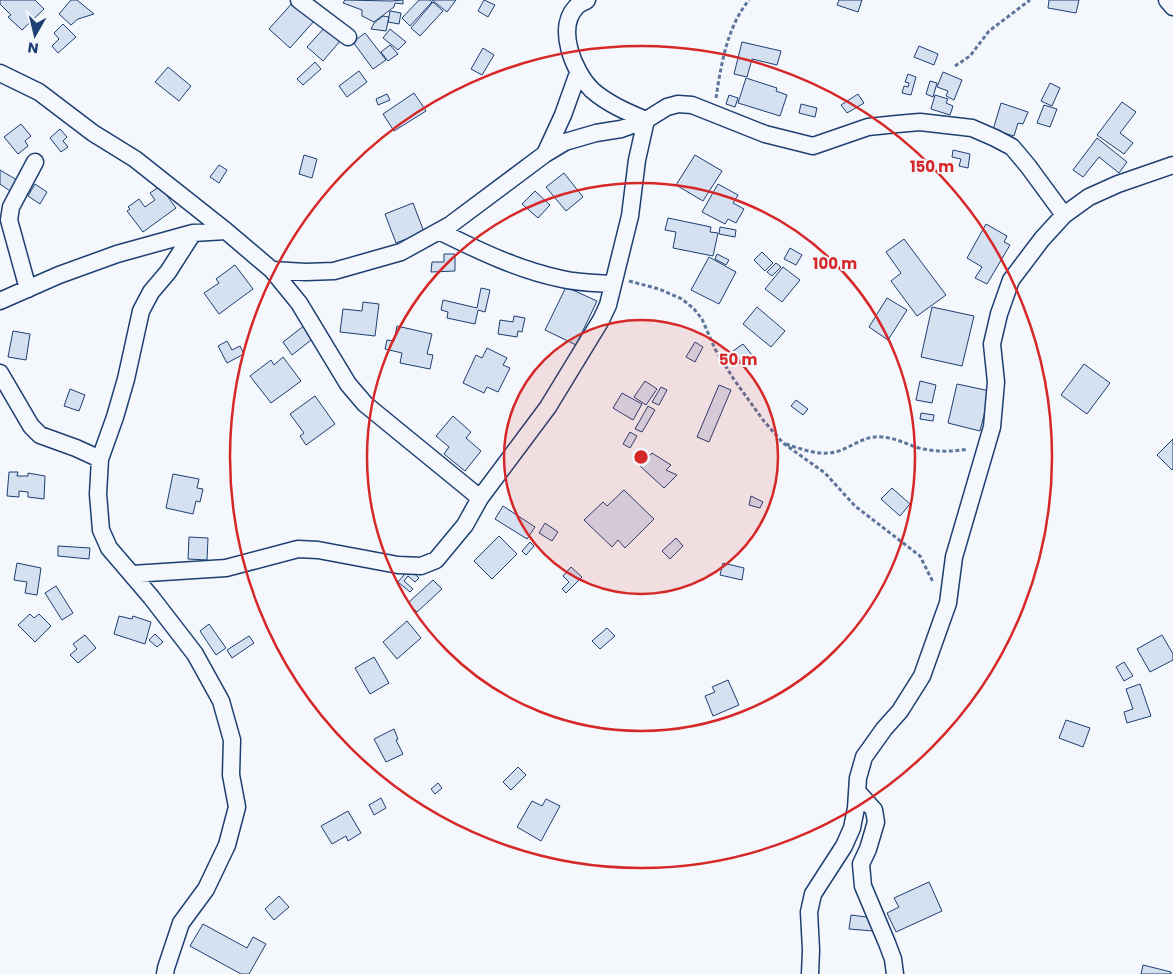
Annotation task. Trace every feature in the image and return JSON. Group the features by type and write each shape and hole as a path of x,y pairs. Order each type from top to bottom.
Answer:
{"street":[{"path":"299,0 348,37"},
{"path":"587,0 576,6 568,21 567,35 570,54 578,73 593,90 618,108 646,120"},
{"path":"1168,0 1173,7"},
{"path":"545,154 564,115 578,73"},
{"path":"0,74 39,92 93,133 135,159 272,270 299,303 348,384 365,404 480,498"},
{"path":"272,270 334,272 401,252 439,231 480,204 545,154 565,142 621,129 646,120 667,107 678,104 692,105 765,134 813,146 868,127 920,122 972,128 1012,147 1064,215"},
{"path":"132,574 226,568 298,549 318,550 398,566 420,566 436,560 465,525 480,498 548,407 601,320 608,305 630,216 637,160 646,120"},
{"path":"28,289 9,220 11,207 35,162"},
{"path":"810,974 812,950 810,912 812,894 844,846 852,828 858,778 864,757 884,729 900,711 922,676 948,603 954,557 992,427 996,382 992,344 999,314 1011,280 1042,239 1064,215 1089,197 1118,184 1173,165"},
{"path":"0,300 116,254 193,233 226,231"},
{"path":"439,231 484,254 531,272 565,280 614,280"},
{"path":"165,974 182,923 206,889 227,845 237,807 232,775 232,740 221,700 195,654 109,548 101,530 98,494 100,459 126,379 141,311 151,292 168,272 193,233"},
{"path":"0,373 31,426 40,435 100,459"},
{"path":"857,791 874,810 876,822 868,849 861,864 863,886 893,959 894,974"}],"path":[{"path":"713,114 720,69 730,36 741,10 749,0"},
{"path":"955,66 970,56 989,31 1030,0"},
{"path":"614,280 659,289 682,299 694,309 702,319 714,349 733,378 783,444 825,473 855,506 920,556 932,581 948,603"},
{"path":"783,444 815,452 835,452 860,440 881,436 898,439 918,447 946,452 986,446"}],"building":[{"path":"0,0 35,0 44,9 22,30 8,17 11,15 0,4"},
{"path":"71,0 77,0 94,14 78,19 71,25 59,14"},
{"path":"345,0 403,0 403,4 395,3 394,7 374,22 362,16 362,10 343,3"},
{"path":"419,0 430,0 432,2 410,26 402,18"},
{"path":"432,0 456,0 447,12"},
{"path":"484,0 495,5 488,17 478,11"},
{"path":"839,0 862,0 858,12 837,5"},
{"path":"1049,0 1079,0 1076,13 1048,8"},
{"path":"294,1 315,20 290,48 269,29"},
{"path":"433,2 443,11 420,36 411,28"},
{"path":"390,11 401,13 399,24 388,22"},
{"path":"383,16 389,17 386,31 371,29 374,23"},
{"path":"63,24 76,37 58,53 52,46 59,39 54,33"},
{"path":"326,26 341,40 323,61 307,47"},
{"path":"390,29 406,42 398,50 383,38"},
{"path":"365,33 386,60 373,69 353,42"},
{"path":"742,42 781,51 777,65 752,59 747,77 734,74"},
{"path":"390,45 398,54 388,61 381,52"},
{"path":"919,46 938,54 934,65 914,57"},
{"path":"483,48 494,55 482,75 471,69"},
{"path":"315,62 321,69 303,85 297,79"},
{"path":"168,67 191,86 179,101 155,82"},
{"path":"359,71 367,82 347,97 339,86"},
{"path":"943,72 962,80 954,100 946,96 948,91 937,87"},
{"path":"908,74 916,77 911,95 902,93 904,86 908,87 909,83 905,82"},
{"path":"746,78 777,88 776,91 787,95 780,116 738,103"},
{"path":"930,81 937,83 933,97 926,94"},
{"path":"1050,83 1060,88 1052,106 1041,101"},
{"path":"414,93 426,111 394,131 383,114"},
{"path":"387,94 390,100 378,105 376,99"},
{"path":"858,94 864,103 847,113 841,105"},
{"path":"729,95 738,98 735,107 726,104"},
{"path":"935,95 948,99 946,103 953,106 950,115 931,109"},
{"path":"1122,102 1136,112 1120,133 1133,143 1124,154 1097,135"},
{"path":"1001,103 1028,112 1023,124 1018,123 1014,136 993,130"},
{"path":"801,104 817,108 815,117 799,113"},
{"path":"1044,105 1057,109 1050,127 1037,123"},
{"path":"21,124 31,136 25,141 28,146 18,154 4,137"},
{"path":"60,129 67,137 63,141 68,147 61,152 50,138"},
{"path":"1097,138 1127,162 1119,173 1099,157 1083,177 1073,170"},
{"path":"953,150 970,154 968,168 959,166 961,159 952,157"},
{"path":"304,155 317,159 312,178 299,174"},
{"path":"695,155 722,171 703,201 676,185"},
{"path":"219,165 227,170 219,183 210,177"},
{"path":"0,170 17,180 10,191 0,184"},
{"path":"564,173 583,197 566,211 546,187"},
{"path":"35,184 47,192 40,204 28,196"},
{"path":"718,184 738,195 733,203 744,209 736,223 728,219 725,224 702,212"},
{"path":"160,186 176,208 143,232 127,211 130,209 128,207 139,199 145,207 155,200 150,193"},
{"path":"535,191 550,205 538,218 522,204"},
{"path":"413,203 424,232 396,243 385,214"},
{"path":"668,218 711,227 710,232 718,233 713,256 673,248 676,232 665,230"},
{"path":"986,224 1007,236 1004,242 1010,245 987,284 975,278 982,267 967,258"},
{"path":"720,227 736,230 735,237 719,234"},
{"path":"904,239 946,295 917,316 891,281 901,273 886,252"},
{"path":"790,248 802,255 796,265 784,259"},
{"path":"762,252 773,263 765,271 754,260"},
{"path":"444,254 455,254 455,271 431,272 432,262 444,262"},
{"path":"717,254 729,260 726,265 715,259"},
{"path":"709,257 736,272 719,304 691,290"},
{"path":"776,263 781,267 772,276 767,272"},
{"path":"235,265 253,289 219,314 204,293 219,283 216,279"},
{"path":"783,267 800,280 782,302 765,289"},
{"path":"566,287 597,301 576,345 545,330"},
{"path":"481,288 490,290 485,312 478,310 475,324 447,318 448,312 441,310 443,300 477,308"},
{"path":"887,298 907,310 888,340 869,327"},
{"path":"363,302 379,304 375,336 340,332 343,309 362,311"},
{"path":"757,307 785,331 771,347 743,324"},
{"path":"932,307 974,316 962,366 921,357"},
{"path":"514,316 525,318 522,332 518,331 517,337 498,334 500,320 513,322"},
{"path":"305,325 315,337 292,355 283,342"},
{"path":"397,326 432,334 427,354 433,355 430,369 400,363 402,353 385,349 387,340 394,341"},
{"path":"13,331 30,334 26,360 8,357"},
{"path":"227,341 232,350 240,346 244,354 227,363 218,346"},
{"path":"695,342 703,347 695,362 686,357"},
{"path":"743,344 752,355 743,363 733,351"},
{"path":"487,348 507,358 503,365 510,368 498,392 487,387 484,393 463,383 476,355 482,358"},
{"path":"283,357 301,381 271,403 250,376 271,360 274,365"},
{"path":"1084,364 1110,383 1087,414 1061,395"},
{"path":"645,381 657,389 646,405 634,397"},
{"path":"920,381 936,385 932,403 916,400"},
{"path":"957,384 990,391 980,431 948,423"},
{"path":"719,385 731,390 709,442 697,437"},
{"path":"661,387 667,390 659,405 652,402"},
{"path":"70,389 85,395 79,411 64,406"},
{"path":"622,393 642,404 633,420 613,408"},
{"path":"315,396 335,424 306,445 300,436 304,433 290,414"},
{"path":"796,400 808,409 803,415 791,406"},
{"path":"648,406 655,410 642,432 635,429"},
{"path":"921,413 934,415 933,421 920,419"},
{"path":"453,416 471,432 466,438 481,451 465,471 444,454 449,447 436,436"},
{"path":"630,432 637,436 630,448 623,444"},
{"path":"1173,439 1173,469 1172,470 1157,455"},
{"path":"652,453 671,465 666,470 677,475 664,488 640,466"},
{"path":"9,472 18,472 17,476 28,476 28,473 45,476 44,499 28,497 28,492 19,491 19,497 7,496"},
{"path":"173,474 199,479 197,488 203,489 200,502 196,501 193,514 166,508"},
{"path":"892,488 910,504 900,516 881,499"},
{"path":"624,490 654,519 625,548 618,540 612,547 584,520 603,502 607,506"},
{"path":"751,496 763,502 760,508 749,505"},
{"path":"503,506 535,527 527,539 495,519"},
{"path":"545,523 558,532 552,541 539,533"},
{"path":"499,536 517,554 492,579 474,561"},
{"path":"189,537 208,538 207,560 188,559"},
{"path":"676,538 683,546 670,559 662,551"},
{"path":"530,542 534,546 526,555 522,551"},
{"path":"58,546 90,548 89,559 58,556"},
{"path":"17,563 41,568 37,595 25,593 27,582 14,580"},
{"path":"723,563 744,568 742,580 720,575"},
{"path":"571,567 582,577 566,593 562,589 569,582 563,576"},
{"path":"409,569 419,578 415,582 408,576 404,581 413,589 410,592 398,582"},
{"path":"433,580 442,589 417,612 408,603"},
{"path":"56,586 73,613 62,620 45,593"},
{"path":"30,614 34,618 39,614 51,626 35,642 18,625"},
{"path":"119,616 132,619 133,616 151,622 145,644 114,634"},
{"path":"407,621 421,638 397,659 383,642"},
{"path":"209,624 226,648 216,655 200,631"},
{"path":"607,628 615,636 600,649 592,641"},
{"path":"155,634 163,642 157,647 149,640"},
{"path":"85,635 96,648 78,663 70,655 77,649 73,644"},
{"path":"1162,635 1173,654 1173,660 1150,672 1137,649"},
{"path":"249,636 254,643 232,658 227,650"},
{"path":"374,657 389,683 370,694 355,668"},
{"path":"1124,662 1133,676 1124,681 1116,667"},
{"path":"728,680 739,705 713,716 705,696 715,692 712,687"},
{"path":"1140,684 1151,716 1127,723 1124,712 1133,709 1126,689"},
{"path":"1066,720 1090,728 1083,747 1059,738"},
{"path":"394,729 398,739 396,740 403,754 386,762 374,739"},
{"path":"518,767 526,775 511,790 503,782"},
{"path":"438,783 442,788 435,794 431,789"},
{"path":"381,798 386,808 374,815 369,805"},
{"path":"546,799 560,806 541,841 517,827 532,801 542,806"},
{"path":"348,811 361,833 348,841 346,836 332,844 321,826"},
{"path":"929,882 942,911 896,932 887,913 899,907 894,898"},
{"path":"279,896 289,907 274,920 265,909"},
{"path":"851,915 874,918 873,931 849,929"},
{"path":"203,924 247,948 253,937 266,944 249,974 241,974 190,946"},
{"path":"1143,965 1171,972 1171,974 1141,974"}]}
